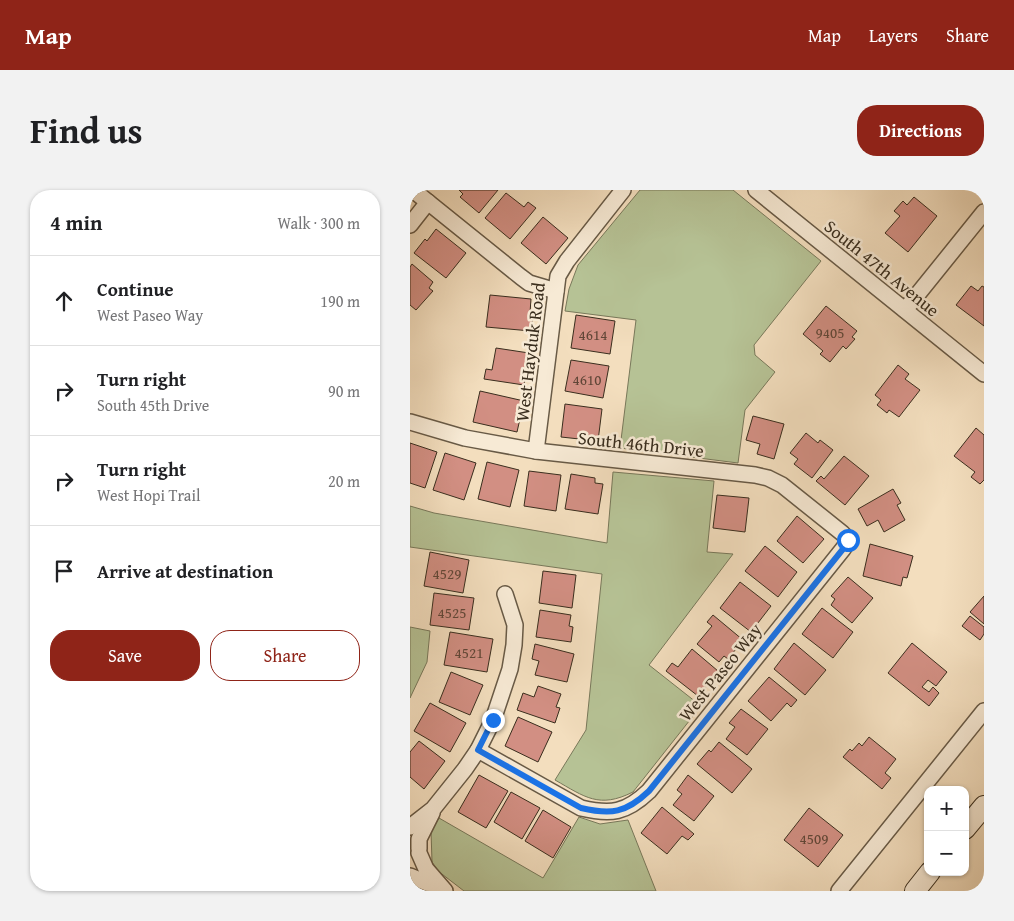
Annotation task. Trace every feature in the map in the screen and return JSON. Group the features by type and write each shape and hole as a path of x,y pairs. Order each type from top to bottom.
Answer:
{"main road":[{"path":"969,824 984,806"},
{"path":"915,891 927,876"}],"street":[{"path":"413,190 529,283 556,291"},
{"name":"West Hayduk Road","path":"536,451 558,276 567,261 624,190"},
{"name":"South 47th Avenue","path":"756,190 984,374"},
{"path":"410,225 428,202"},
{"path":"905,310 984,212"},
{"name":"South 46th Drive","path":"410,422 465,438 536,451 768,478 782,485 842,533 848,540"},
{"name":"West Paseo Way","path":"478,750 581,808 609,812 627,809 649,791 843,549 848,540"},
{"path":"410,827 433,809 466,769 493,720 510,669 512,653 514,625 505,594"},
{"path":"839,891 984,712"},
{"path":"410,870 417,862 416,846 433,809"},
{"path":"416,846 426,869 444,890"},
{"path":"410,876 444,890"}],"green space":[{"path":"640,190 733,190 821,261 754,345 755,355 775,372 745,410 738,463 620,448 636,320 565,311 569,289 578,265"},
{"path":"613,472 714,481 707,552 733,554 649,665 701,706 633,792 611,800 601,800 584,796 555,780 586,730 602,574 410,547 410,506 434,513 607,543"},
{"path":"410,627 430,631 427,662 410,698"},
{"path":"579,817 600,824 628,820 656,891 464,891 438,871 432,862 431,831 439,818 543,878"}],"building":[{"path":"459,190 498,190 479,213 460,197 463,194"},
{"path":"506,193 524,207 528,202 536,208 510,239 485,218"},
{"path":"914,197 937,216 908,252 885,233 900,216 894,211 903,201 907,205"},
{"path":"543,217 568,238 546,264 521,243"},
{"path":"436,229 466,253 446,278 414,253"},
{"path":"412,264 433,282 429,288 433,291 416,310 410,305 410,267"},
{"path":"971,286 978,291 982,286 984,287 984,326 956,305"},
{"path":"490,295 531,299 530,313 533,313 531,331 486,327"},
{"path":"826,306 857,331 852,337 855,339 846,349 843,346 830,362 820,354 823,351 803,334"},
{"path":"576,315 615,321 610,354 571,348"},
{"path":"496,348 529,353 524,385 484,379 486,369 492,370"},
{"path":"571,360 609,366 603,398 565,391"},
{"path":"898,365 909,374 905,379 920,390 899,417 889,410 887,413 877,405 881,400 875,395"},
{"path":"480,391 524,401 517,432 473,422"},
{"path":"565,404 602,409 598,441 561,437"},
{"path":"753,416 784,424 774,459 757,454 760,444 746,440"},
{"path":"976,428 984,435 984,480 980,484 971,477 975,472 954,456"},
{"path":"806,433 818,443 820,440 833,450 812,478 794,464 798,459 790,453"},
{"path":"410,443 437,452 425,488 410,483"},
{"path":"445,453 476,463 464,500 433,490"},
{"path":"844,456 869,476 845,505 816,481 821,476 824,479"},
{"path":"487,462 519,470 510,507 478,499"},
{"path":"529,471 561,475 556,511 524,506"},
{"path":"571,474 595,478 595,483 603,484 598,514 565,509"},
{"path":"893,489 901,503 897,505 905,520 884,532 878,520 867,526 858,509"},
{"path":"717,495 749,498 745,532 713,528"},
{"path":"797,516 824,539 803,563 777,541"},
{"path":"870,544 913,556 907,578 903,577 901,586 863,576"},
{"path":"765,546 797,572 778,597 745,571"},
{"path":"430,552 469,560 463,593 424,586"},
{"path":"543,571 576,575 572,608 539,603"},
{"path":"848,577 873,598 852,623 831,605 835,599 831,596"},
{"path":"740,582 771,606 751,632 720,608"},
{"path":"434,593 474,598 469,630 430,625"},
{"path":"984,596 984,624 970,612"},
{"path":"822,608 853,632 833,658 802,634"},
{"path":"540,610 571,615 569,626 573,627 571,642 536,637"},
{"path":"713,615 743,640 728,659 724,656 719,662 697,644 712,626 707,622"},
{"path":"970,616 984,627 984,634 980,640 962,626"},
{"path":"450,632 493,639 487,672 444,665"},
{"path":"794,643 826,670 805,695 774,669"},
{"path":"912,643 947,672 936,686 928,680 922,687 929,692 933,687 939,693 929,706 888,673"},
{"path":"535,644 574,654 567,682 535,675 539,661 532,659"},
{"path":"692,649 718,671 698,696 666,671 672,663 678,667"},
{"path":"451,672 483,685 470,715 439,702"},
{"path":"769,677 797,700 791,707 787,703 771,721 748,701"},
{"path":"538,686 561,694 556,707 560,708 555,723 517,710 523,693 534,697"},
{"path":"430,703 466,723 450,752 414,731"},
{"path":"741,709 768,729 747,755 726,739 735,727 729,723"},
{"path":"518,717 552,732 538,762 505,746"},
{"path":"869,737 896,759 885,773 891,778 882,789 843,757 859,743 862,746"},
{"path":"419,741 445,761 424,789 410,777 410,752"},
{"path":"719,742 752,769 732,793 697,764"},
{"path":"479,775 508,791 486,828 458,812"},
{"path":"688,775 714,796 694,821 673,805 682,794 677,790"},
{"path":"511,792 540,808 522,839 494,822"},
{"path":"662,807 694,834 688,840 682,836 667,854 641,833"},
{"path":"809,808 843,835 818,867 784,840"},
{"path":"543,810 571,827 553,858 525,841"}],"route":[{"path":"493,720 478,750 581,808 609,812 627,809 649,791 843,549 848,540"}]}
